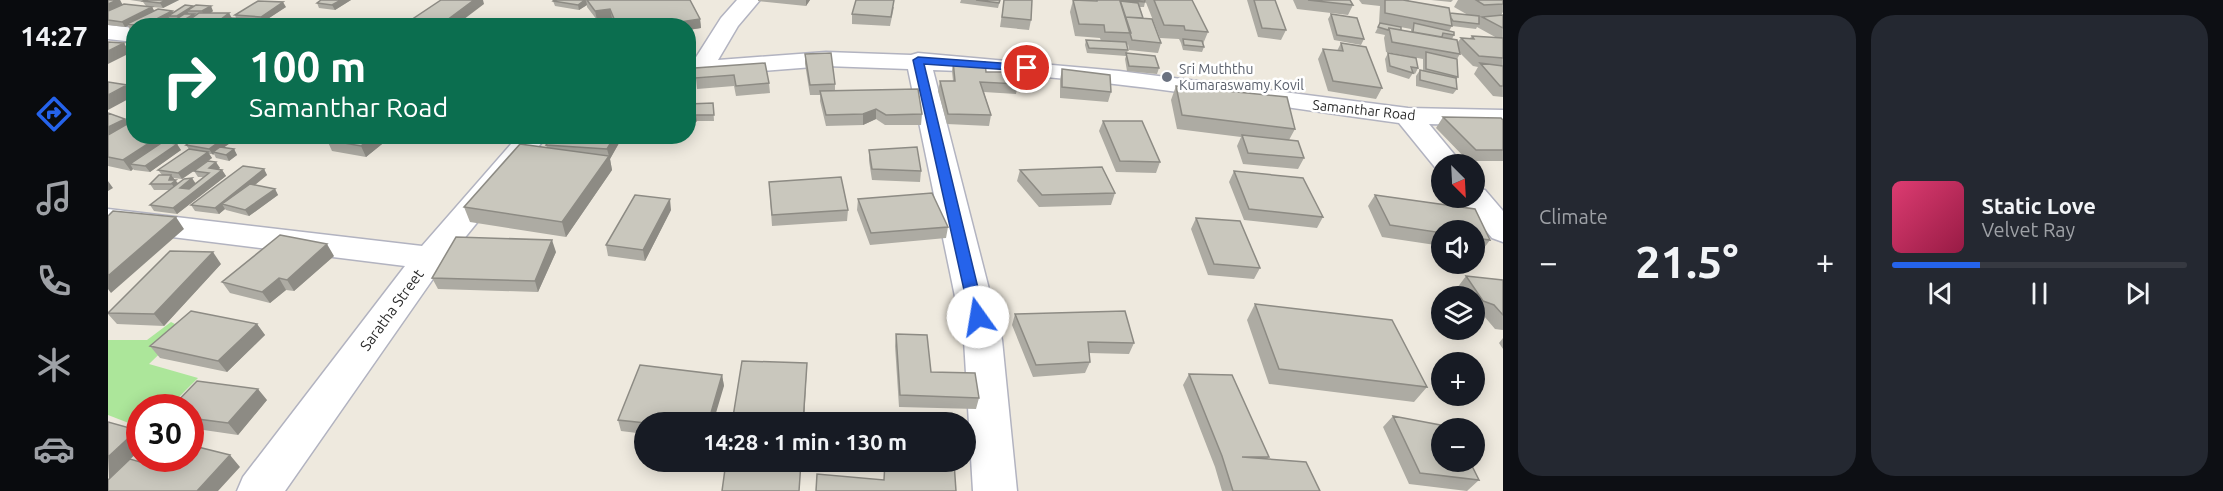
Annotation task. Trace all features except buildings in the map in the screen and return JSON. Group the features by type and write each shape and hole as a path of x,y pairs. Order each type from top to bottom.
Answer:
{"street":[{"path":"696,67 749,0"},
{"path":"108,32 126,34"},
{"name":"Samanthar Road","path":"696,70 789,60 918,60 1119,78 1408,116 1503,118"},
{"path":"918,60 983,340 995,491"},
{"path":"1408,116 1439,154"},
{"name":"Saratha Street","path":"259,491 430,258 526,144"},
{"path":"1483,208 1503,231"},
{"path":"108,219 430,258"}],"green space":[{"path":"171,322 185,329 149,364 198,378 182,394 126,394 126,422 108,415 108,340 147,340"}],"place":[{"name":"Sri Muththu Kumaraswamy Kovil","path":"1167,77"}],"route":[{"path":"978,317 918,60 1027,68"}]}
